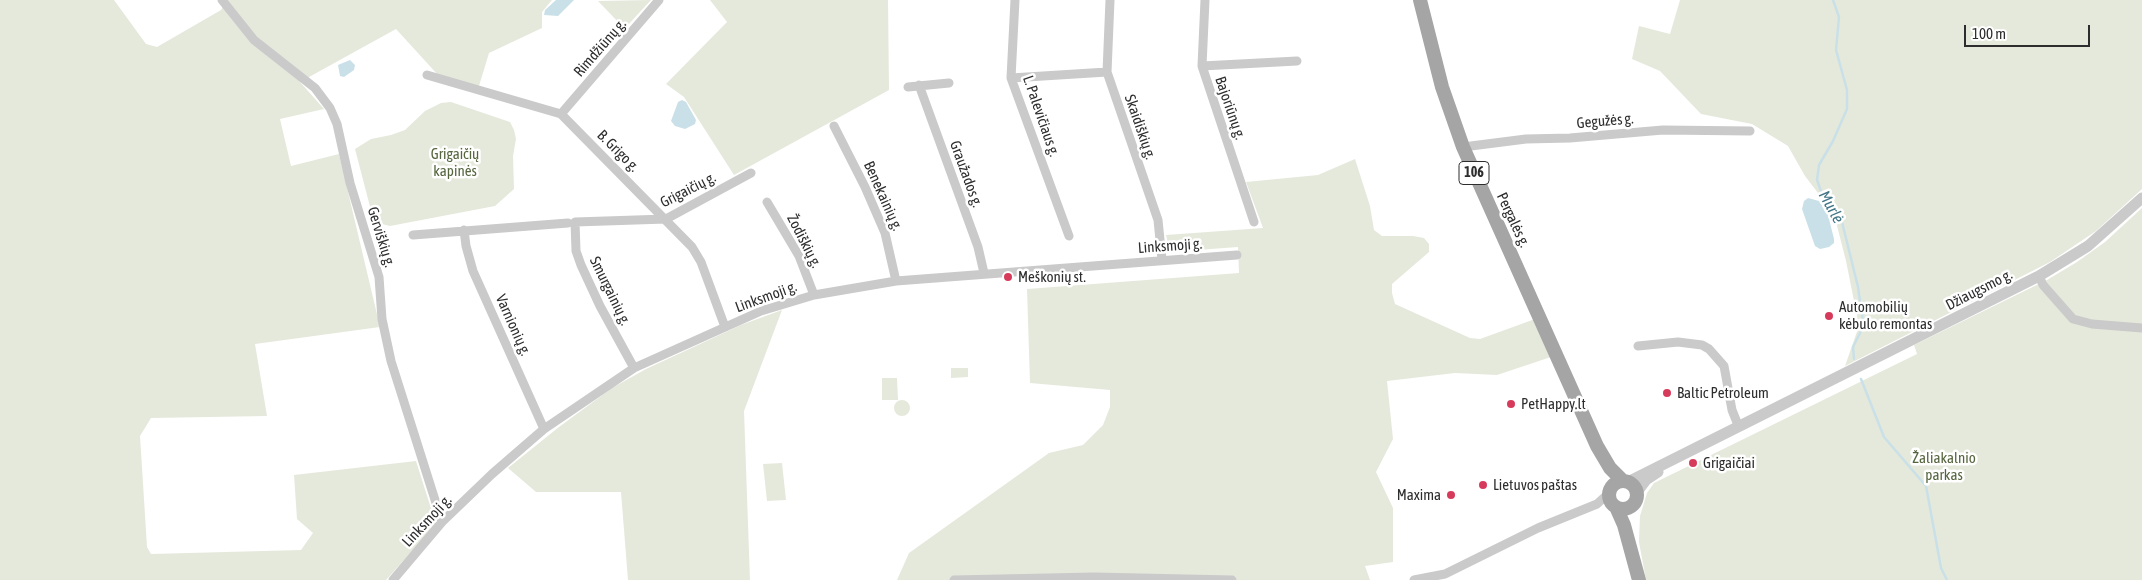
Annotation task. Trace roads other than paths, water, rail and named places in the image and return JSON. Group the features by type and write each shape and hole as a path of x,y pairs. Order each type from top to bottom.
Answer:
{"main road":[{"name":"Pergalės g.","path":"1420,0 1442,87 1463,147 1597,446 1610,468 1629,485"},
{"name":"Pergalės g.","path":"1597,446 1612,498 1629,542 1639,580"},
{"path":"1615,483 1629,485 1636,500 1631,506 1624,509 1612,498 1615,483"},
{"name":"Pergalės g.","path":"1629,542 1628,525 1631,506"}],"street":[{"name":"Gerviškių g.","path":"222,0 254,40 315,88 330,108 337,124 350,183 379,278 384,334 442,522"},
{"name":"Rimdžiūnų g.","path":"561,114 659,0"},
{"name":"L. Palevičiaus g.","path":"1015,0 1011,78 1069,236"},
{"name":"Skaidiškių g.","path":"1110,0 1107,72 1158,220 1162,260"},
{"name":"Bajoriūnų g.","path":"1205,0 1202,66 1254,222"},
{"path":"1202,66 1297,61"},
{"path":"1011,78 1107,72"},
{"name":"B. Grigo g.","path":"427,76 561,114 692,246 702,262 725,326"},
{"path":"908,87 949,82"},
{"name":"Graužados g.","path":"919,85 978,247 984,274"},
{"name":"Benekainių g.","path":"834,126 866,187 885,233 896,281"},
{"name":"Gegužės g.","path":"1463,147 1526,139 1570,138 1663,130 1750,131"},
{"name":"Grigaičių g.","path":"413,235 571,223 666,219 751,173"},
{"name":"Džiaugsmo g.","path":"1629,485 1738,425 2039,276 2088,246 2142,198"},
{"name":"Žodiškių g.","path":"767,202 799,256 814,295"},
{"name":"Smurgainių g.","path":"571,223 576,251 581,265 600,306 634,368"},
{"name":"Varnionių g.","path":"464,230 473,271 544,429"},
{"path":"369,241 378,238"},
{"name":"Linksmoji g.","path":"393,580 442,522 492,474 544,429 634,368 762,311 814,295 896,281 1237,255"},
{"path":"2039,276 2043,285 2073,319 2092,324 2142,328"},
{"path":"1638,346 1678,342 1702,345 1709,349 1724,366 1732,410 1738,425"},
{"path":"1414,580 1445,574 1538,528 1612,498"},
{"path":"954,580 1094,577 1232,580"}],"water":[{"path":"556,0 574,0 558,16 544,15 545,10"},
{"path":"350,60 355,65 354,70 344,77 340,76 338,65"},
{"path":"682,100 686,102 696,120 695,124 685,129 675,126 671,121 678,102"},
{"path":"1808,198 1819,201 1828,215 1834,239 1834,243 1829,247 1820,249 1815,246 1802,209 1804,201"}],"waterway":[{"name":"Murlė","path":"1833,0 1839,17 1836,50 1847,90 1847,109 1833,141 1819,165 1817,180 1821,191 1835,206 1841,218 1858,287 1863,322 1853,347 1854,359"},
{"name":"Murlė","path":"1861,379 1884,437 1926,486 1941,568 1947,580"}],"place":[{"name":"Meškonių st.","path":"1008,277"},
{"name":"Automobilių kėbulo remontas","path":"1829,316"},
{"name":"Baltic Petroleum","path":"1667,393"},
{"name":"PetHappy.lt","path":"1511,404"},
{"name":"Grigaičiai","path":"1693,463"},
{"name":"Lietuvos paštas","path":"1483,485"},
{"name":"Maxima","path":"1451,495"}],"park label":[{"name":"Grigaičių kapinės","path":"455,162"},
{"name":"Žaliakalnio parkas","path":"1944,466"}]}
